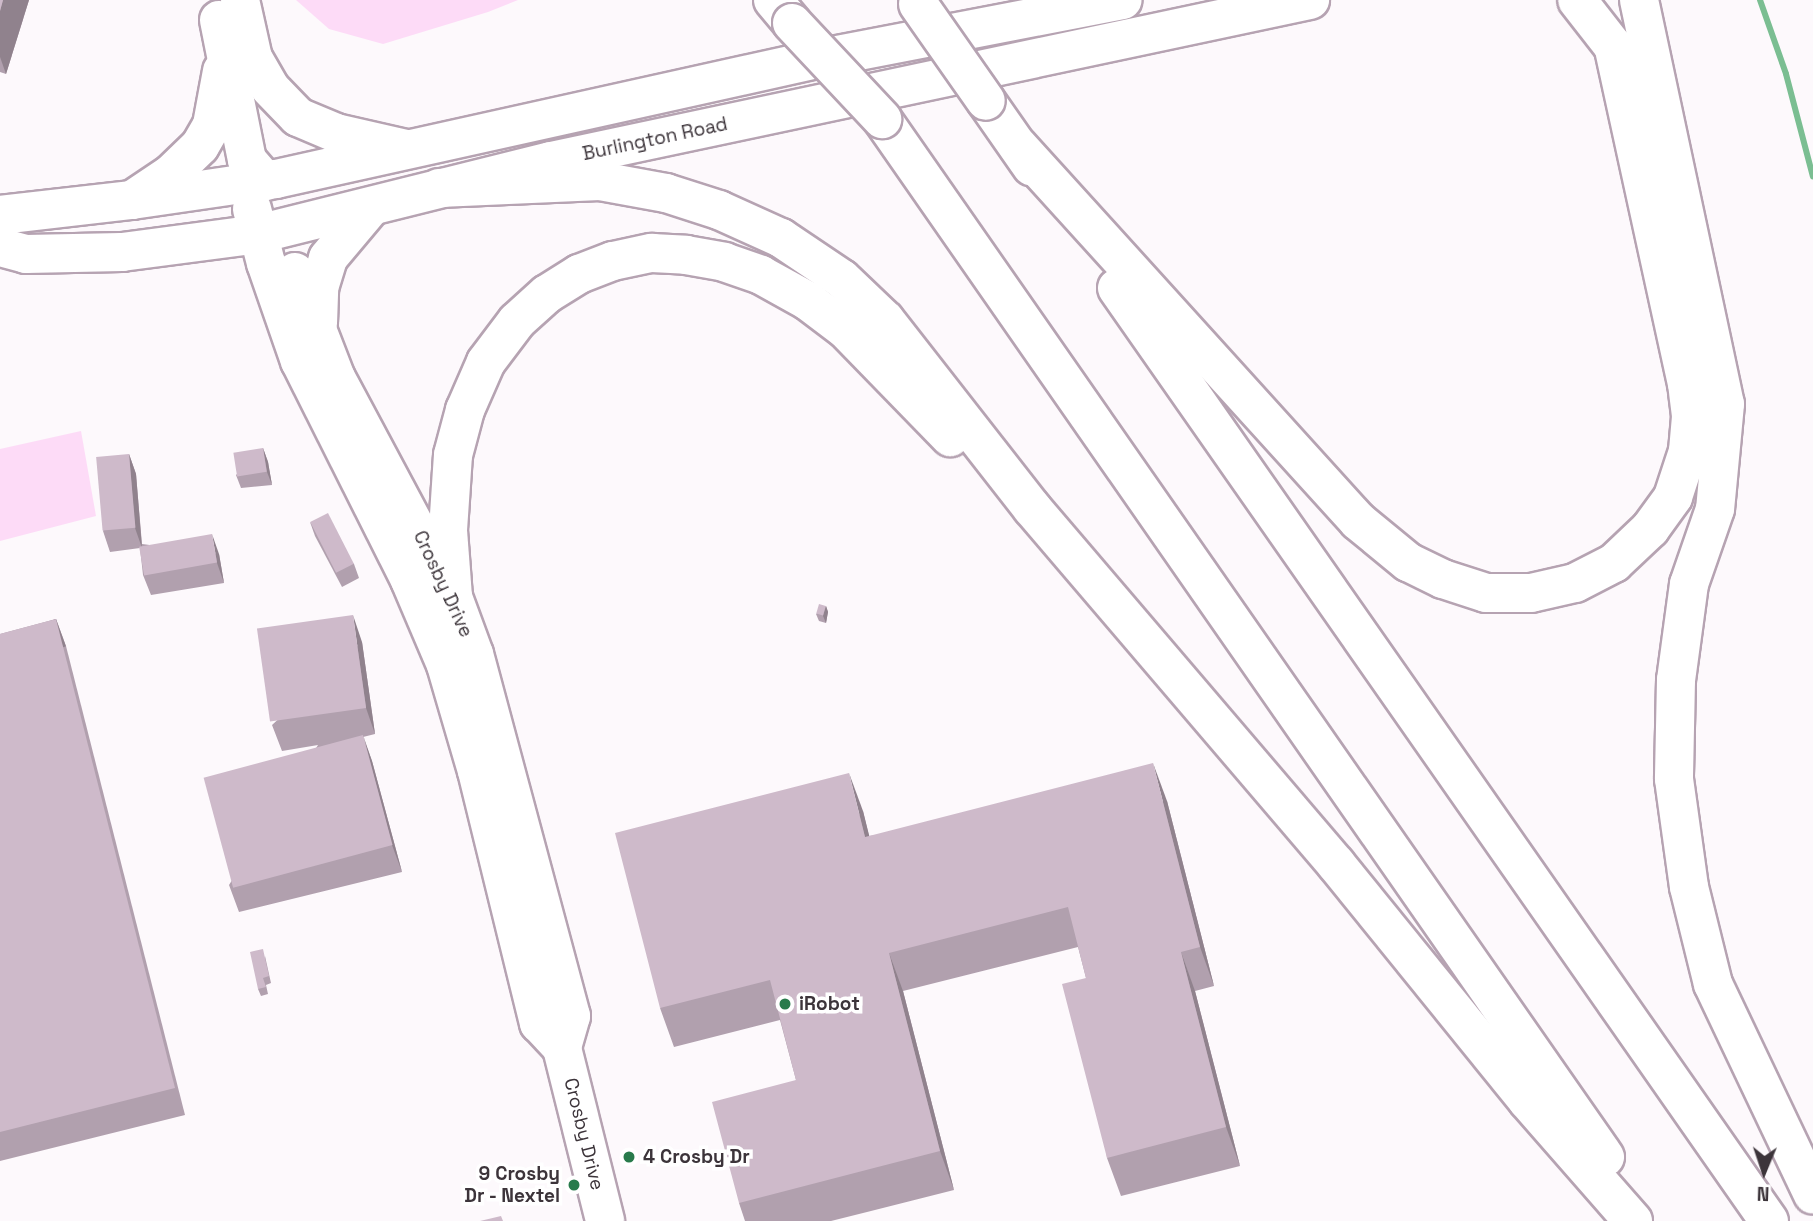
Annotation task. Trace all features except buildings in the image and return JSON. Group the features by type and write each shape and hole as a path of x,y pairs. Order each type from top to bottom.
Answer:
{"main road":[{"name":"Crosby Drive","path":"215,0 252,174 270,231 300,361 410,580 439,647 473,758 540,1023 562,1048 605,1221"},
{"path":"240,0 253,58 270,88 299,117 336,133 406,149"},
{"path":"0,215 132,200 252,174 406,149 822,58 1122,0"},
{"name":"Burlington Road","path":"0,247 26,254 122,252 270,231 551,161 1310,0"},
{"path":"1577,0 1613,46"},
{"path":"1018,146 1358,522 1408,562 1443,579 1486,593 1531,593 1575,583 1614,563 1650,529 1673,497 1688,451 1691,416 1687,384 1605,0"},
{"path":"1639,0 1725,404 1715,509 1689,584 1676,680 1674,779 1689,887 1713,984 1813,1195"},
{"path":"917,2 1769,1221"},
{"path":"798,11 882,119 1650,1221"},
{"path":"132,200 171,174 200,146 212,125 226,52"},
{"path":"439,188 600,181 666,193 719,210 782,238 842,279 885,320 1032,508 1336,864 1527,1100 1633,1221"},
{"path":"318,328 319,288 328,258 370,208"},
{"name":"Crosby Drive","path":"270,231 318,328 336,378 453,597 474,654 571,1016 562,1048"},
{"path":"453,597 448,530 453,455 465,410 485,362 517,321 547,293 579,274 613,261 652,253 686,255 724,262 761,275 808,301 845,329 876,359 989,479 1032,508"}],"shaded area":[{"path":"296,0 518,0 488,12 383,44 329,29"},
{"path":"81,431 96,516 0,541 0,449"}],"waterway":[{"path":"1760,0 1786,74 1813,177"}],"place":[{"name":"iRobot","path":"785,1004"},
{"name":"4 Crosby Dr","path":"629,1157"},
{"name":"9 Crosby Dr - Nextel","path":"574,1185"}]}
